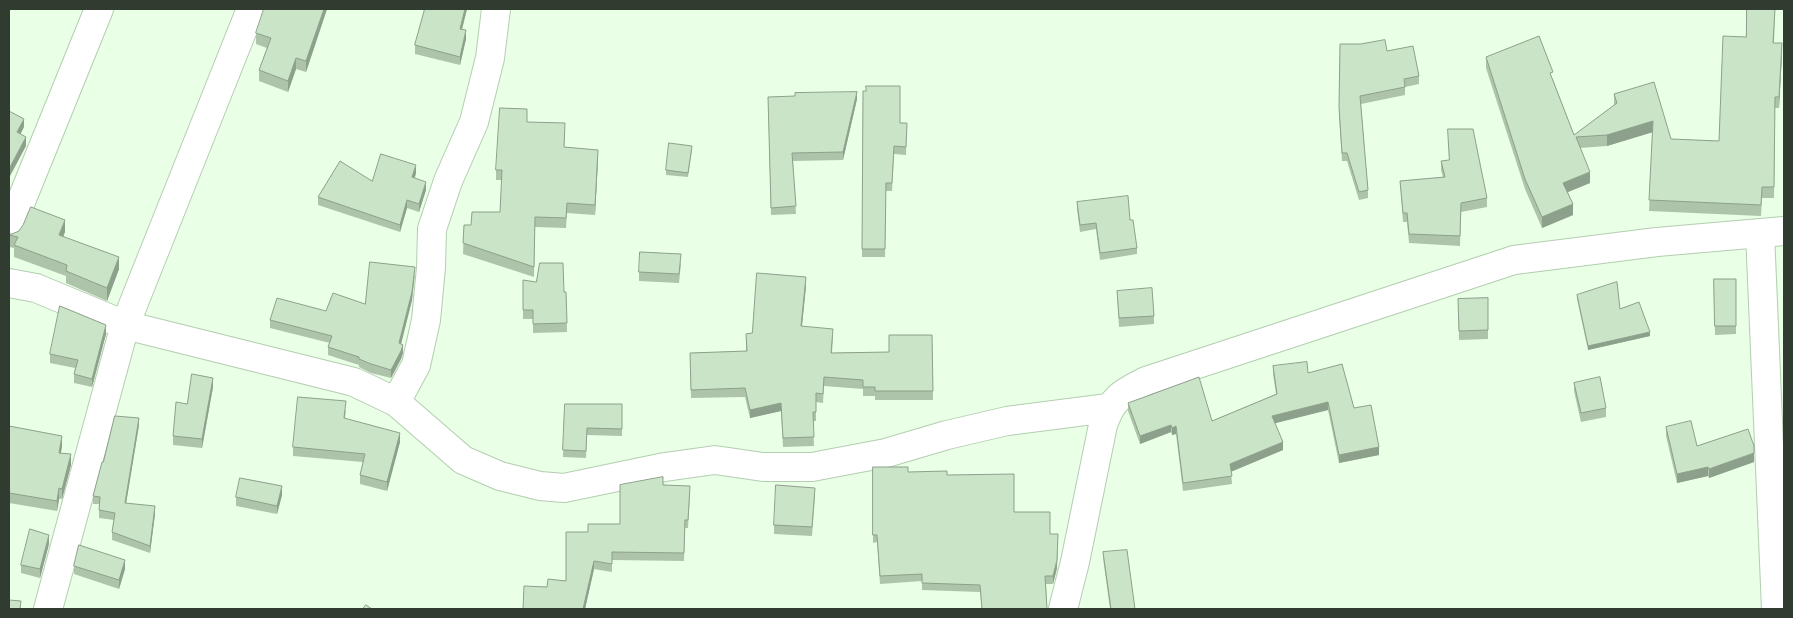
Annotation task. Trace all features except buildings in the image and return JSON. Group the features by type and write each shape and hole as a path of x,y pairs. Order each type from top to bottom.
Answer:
{"street":[{"path":"9,231 98,9"},
{"path":"48,609 126,325 251,9"},
{"path":"396,402 416,365 426,320 431,268 432,229 448,181 474,122 490,58 496,9"},
{"path":"1063,609 1075,562 1103,425 1108,408 1123,393 1146,381 1514,260 1657,242 1772,232 1776,609"},
{"path":"9,283 36,288 126,325 354,382 396,402 463,460 500,476 540,486 564,488 665,467 714,460 762,467 812,466 886,453 947,435 1008,422 1108,408"}]}
